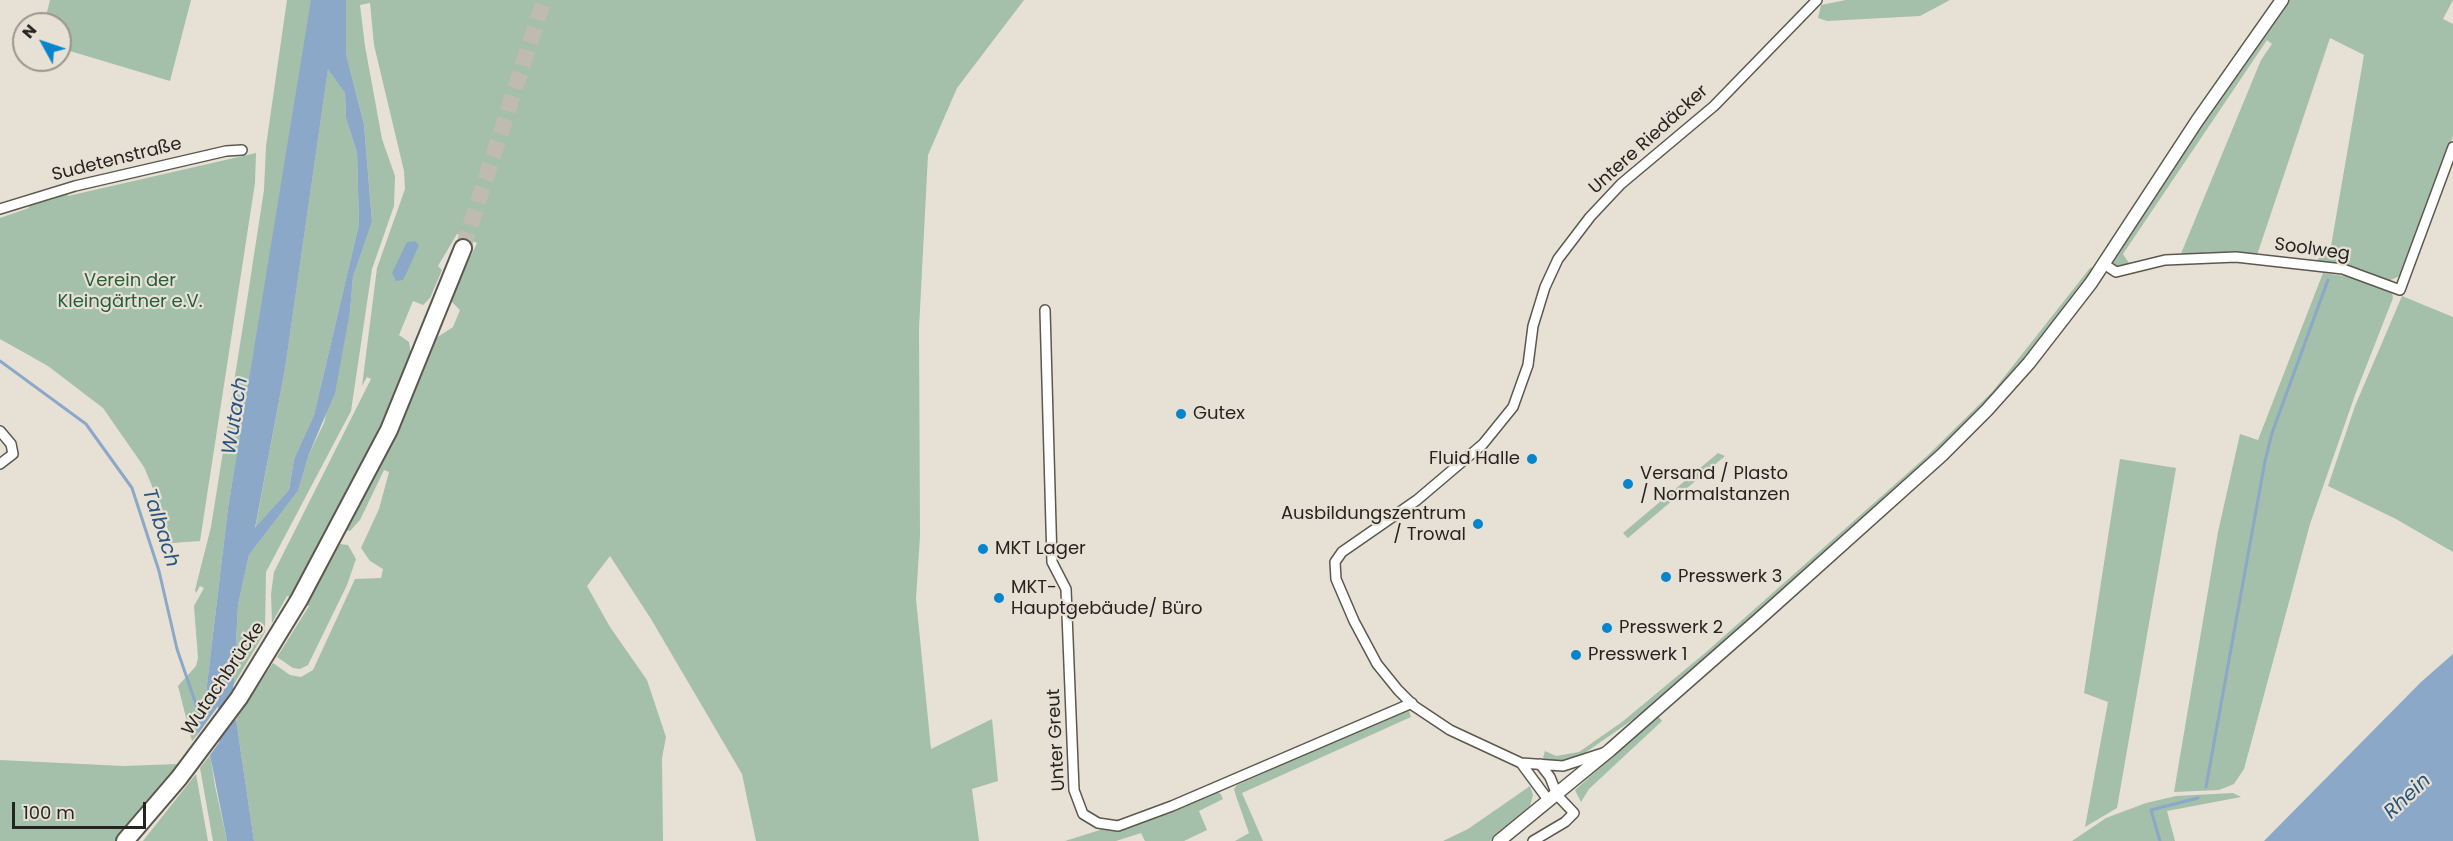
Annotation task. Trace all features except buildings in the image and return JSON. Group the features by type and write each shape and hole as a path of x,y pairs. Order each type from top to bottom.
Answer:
{"highway":[{"name":"Wutachbrücke","path":"166,793 238,698 298,600 389,430 464,248"},
{"path":"125,841 166,793"},
{"path":"137,841 166,793"}],"main road":[{"path":"1499,841 1610,750 1942,455 1987,410 2029,363 2104,264 2197,121 2282,0"}],"street":[{"name":"Untere Riedäcker","path":"1610,750 1563,766 1521,763 1450,730 1412,704 1377,664 1354,621 1336,579 1335,561 1338,555 1417,500 1483,444 1513,407 1528,365 1533,326 1545,287 1558,259 1590,217 1621,184 1714,106 1817,0"},
{"name":"Soolweg","path":"2104,264 2116,272 2138,265 2165,261 2236,257 2343,269 2400,290 2453,147"},
{"name":"Sudetenstraße","path":"0,209 82,184 226,151 242,150"},
{"name":"Unter Greut","path":"1045,310 1052,562 1066,589 1074,790 1083,814 1098,823 1118,826 1172,806 1412,704"},
{"path":"0,431 11,444 13,454 0,464"},
{"name":"Untere Riedäcker","path":"1521,763 1553,798"},
{"path":"1533,841 1565,822 1574,813 1553,798 1550,777 1540,764"}],"green space":[{"path":"50,0 191,0 170,81 72,52 72,12 47,12"},
{"path":"287,0 311,0 311,11 228,508 204,710 195,723 198,734 192,741 178,686 196,666 198,658 194,606 204,588 200,586 196,593 195,590 211,527 248,294 264,190 266,146"},
{"path":"346,0 1024,0 957,88 928,155 919,328 920,536 916,599 931,749 992,719 998,781 972,789 979,841 756,841 742,774 651,619 610,556 587,586 610,627 647,680 666,737 662,758 663,841 254,841 236,719 273,663 290,675 301,677 313,670 355,579 381,578 383,569 370,561 361,548 379,509 389,472 384,470 360,520 350,531 346,530 430,342 453,327 460,310 450,300 477,243 457,234 438,266 442,270 430,298 423,305 413,301 399,335 409,342 411,355 381,427 290,597 287,596 272,623 271,594 274,572 371,379 367,377 362,386 377,268 405,189 404,171 374,45 370,3 360,5 382,139 395,176 394,206 372,269 351,411 266,572 265,632 234,684 238,605 249,555 298,491 309,454 324,423 350,311 353,277 372,222 364,124 346,54"},
{"path":"1846,0 1950,0 1920,16 1827,21 1818,18 1821,5"},
{"path":"2289,0 2453,0 2443,19 2453,24 2453,136 2404,270 2400,276 2388,281 2355,269 2315,262 2331,246 2364,55 2330,38 2257,255 2180,256 2261,60 2272,44 2267,40 2123,254 2129,263 2119,268 2112,262 2210,112"},
{"path":"328,68 345,93 346,118 357,153 359,224 314,415 294,459 289,490 255,529 285,369"},
{"name":"Verein der Kleingärtner e.V.","path":"256,153 255,183 200,541 172,543 162,510 144,467 103,408 48,366 0,339 0,218 29,208 27,202 66,190 68,196"},
{"path":"2094,267 2050,330 1990,399 1928,462 1638,716 1579,757 1563,762 1546,761 1543,758 1545,751 1556,756 1579,752 1622,722 1705,653 1928,455 1993,391 2090,268"},
{"path":"2323,273 2358,278 2392,292 2393,298 2355,395 2310,524 2244,769 2234,784 2219,790 2174,792 2218,532 2240,434 2258,440"},
{"path":"2402,296 2453,317 2453,552 2396,519 2328,486 2355,406"},
{"path":"1718,453 1725,456 1628,538 1623,533"},
{"path":"2120,459 2176,468 2117,808 2085,827 2108,702 2084,693"},
{"path":"340,544 348,545 356,559 347,585 308,665 300,669 293,668 277,657 309,606 306,604"},
{"path":"1409,710 1411,717 1242,793 1263,841 1235,841 1249,833 1234,789 1237,785 1399,712"},
{"path":"1658,716 1662,721 1589,789 1581,802 1575,790"},
{"path":"210,755 227,841 213,841 200,768"},
{"path":"0,760 124,766 178,764 175,772 118,841 0,841"},
{"path":"196,774 208,841 143,841 146,837"},
{"path":"1530,786 1533,795 1530,806 1490,841 1443,841 1468,829"},
{"path":"1216,792 1220,793 1223,799 1199,811 1207,830 1184,841 1145,841 1141,833 1116,841 1065,841 1103,829 1112,831"},
{"path":"2233,793 2241,797 2167,811 2175,841 2072,841 2106,818 2146,803 2176,796"}],"water":[{"path":"311,0 346,0 346,54 364,124 372,222 353,277 350,311 335,393 309,454 298,491 249,555 238,605 234,684 198,734 195,723 204,710 228,508","holes":["328,69 345,93 346,118 357,153 359,224 314,415 294,459 289,490 255,528 285,369"]},
{"path":"415,241 419,245 407,272 403,280 396,281 392,273 407,242"},
{"name":"Rhein","path":"2453,654 2453,841 2264,841 2421,682"},
{"path":"236,719 254,841 227,841 210,755"}],"waterway":[{"path":"2206,787 2265,461 2272,433 2328,280"},
{"name":"Talbach","path":"0,361 86,424 132,488 159,571 177,649 201,719"},
{"name":"Wutach","path":"225,676 228,756"},
{"path":"2160,841 2151,810 2198,798"}],"tunnel":[{"path":"463,248 544,0"}],"place":[{"name":"Gutex","path":"1181,414"},
{"name":"Fluid Halle","path":"1532,459"},
{"name":"Versand / Plasto / Normalstanzen","path":"1628,484"},
{"name":"Ausbildungszentrum / Trowal","path":"1478,524"},
{"name":"MKT Lager","path":"983,549"},
{"name":"Presswerk 3","path":"1666,577"},
{"name":"MKT- Hauptgebäude/ Büro","path":"999,598"},
{"name":"Presswerk 2","path":"1607,628"},
{"name":"Presswerk 1","path":"1576,655"}]}
